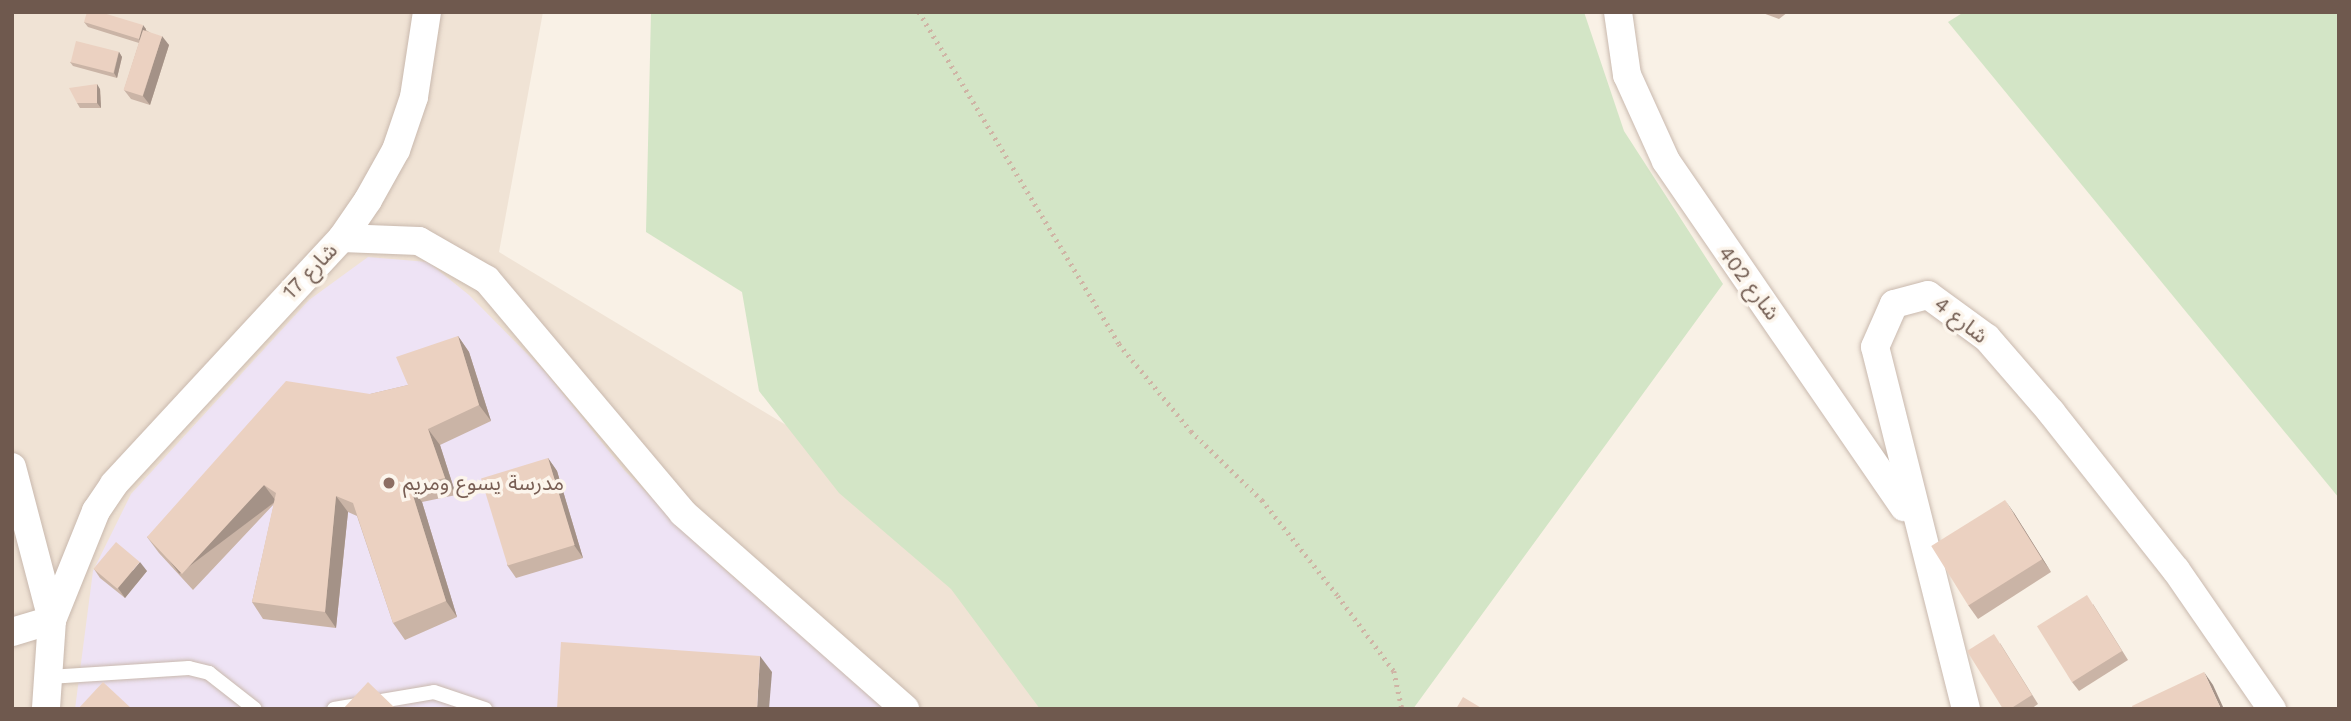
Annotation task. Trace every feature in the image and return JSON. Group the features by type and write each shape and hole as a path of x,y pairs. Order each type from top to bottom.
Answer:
{"street":[{"path":"342,238 396,150 414,97 427,12"},
{"name":"شارع 402","path":"1618,12 1628,75 1666,161 1858,432 1921,536"},
{"name":"شارع 17","path":"52,620 96,511 114,484 342,238 419,241 486,280 632,460 788,609 905,709"},
{"name":"شارع 4","path":"1966,709 1921,536 1875,340 1894,304 1928,295 1987,338 2051,412 2168,560 2272,709"},
{"path":"12,467 52,620 46,709"},
{"path":"12,632 52,620"}],"lane":[{"path":"49,677 189,668 208,673 255,709"},
{"path":"334,709 433,692 485,709"}],"path":[{"path":"919,12 1119,344 1191,431 1262,500 1338,596 1394,671 1402,709"}],"shaded area":[{"path":"12,12 543,12 499,252 1257,709 12,709"},
{"name":"مدرسة يسوع ومريم","path":"368,257 428,262 469,295 546,373 625,471 716,562 885,709 75,709 93,571 131,494 309,300"}],"green space":[{"path":"651,12 1584,12 1624,131 1723,284 1413,709 1040,709 951,589 839,493 759,391 742,292 646,232"},
{"path":"1964,12 2339,12 2339,498 1948,22"}],"building":[{"path":"87,12 100,12 143,25 139,39 84,22"},
{"path":"143,30 162,36 143,96 124,90"},
{"path":"76,41 119,52 113,73 71,62"},
{"path":"97,84 97,103 77,103 69,88"},
{"path":"458,336 479,405 428,429 445,478 410,486 446,601 393,623 353,503 336,496 325,612 252,602 276,493 264,485 182,574 147,537 286,381 370,394 408,385 396,357"},
{"path":"548,458 575,545 508,565 481,478"},
{"path":"2005,500 2042,559 1968,605 1931,546"},
{"path":"116,542 140,562 117,589 94,569"},
{"path":"2087,595 2122,651 2072,682 2037,626"},
{"path":"1994,634 2032,695 2010,709 2003,709 1967,651"},
{"path":"561,642 760,656 757,709 557,709"},
{"path":"2204,672 2221,709 2133,709 2132,706"},
{"path":"103,682 132,709 78,709"},
{"path":"368,682 396,709 343,709"},
{"path":"1463,697 1483,709 1456,709"}],"place":[{"name":"مدرسة يسوع ومريم","path":"389,483"}]}
